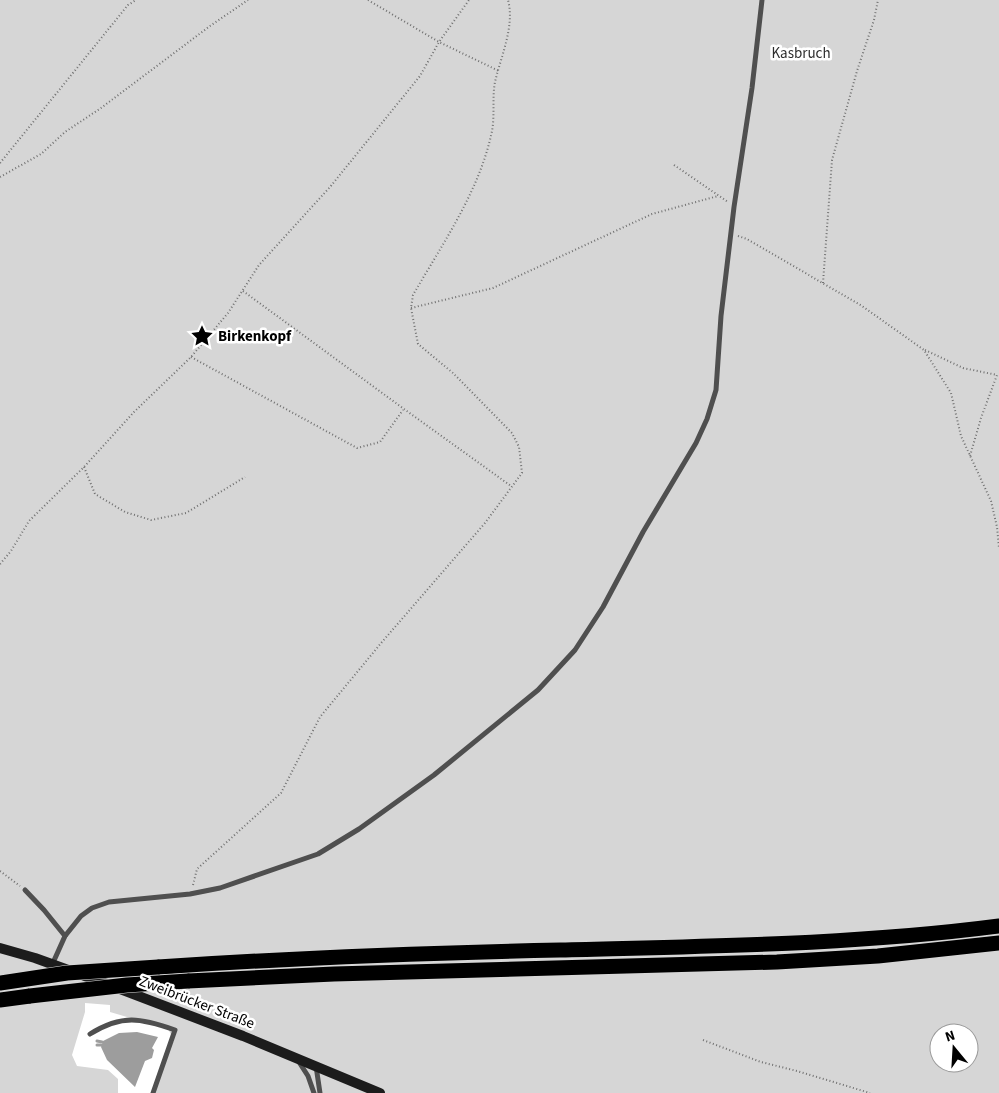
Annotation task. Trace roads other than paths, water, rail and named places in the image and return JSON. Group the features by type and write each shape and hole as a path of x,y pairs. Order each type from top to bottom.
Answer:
{"highway":[{"path":"0,982 67,973 336,957 776,944 875,939 999,926"},
{"path":"0,1000 119,986 188,981 334,974 777,962 878,956 999,943"}],"main road":[{"name":"Zweibrücker Straße","path":"0,948 35,958 107,984 316,1065 380,1093"}],"lane":[{"path":"52,965 65,936 81,916 92,908 109,902 190,894 220,888 318,854 359,828 434,774 538,690 576,650 603,607 643,532 696,443 707,419 716,390 721,316 762,0"},
{"path":"25,890 65,936"},
{"path":"90,1034 103,1025 125,1020 148,1020 175,1030 153,1093"},
{"path":"294,1057 304,1066 314,1093"},
{"path":"316,1065 320,1093"}],"waterway":[{"path":"97,1041 102,1042"}],"place":[{"name":"Birkenkopf","path":"202,336"}],"park label":[{"name":"Kasbruch","path":"801,53"}]}
